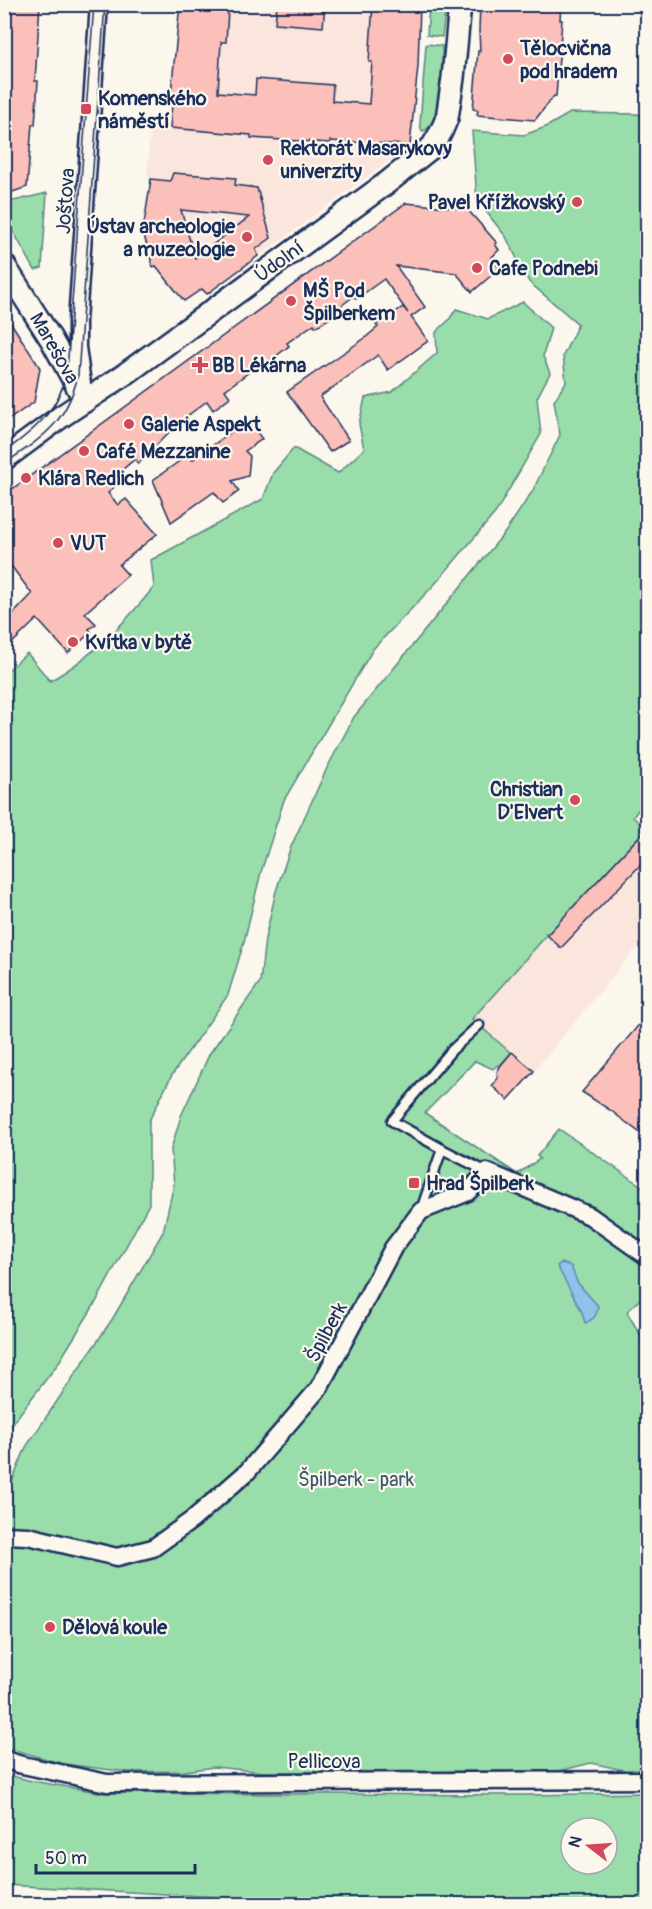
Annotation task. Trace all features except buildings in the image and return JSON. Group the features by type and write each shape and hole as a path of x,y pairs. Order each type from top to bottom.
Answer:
{"street":[{"name":"Joštova","path":"85,401 77,347 77,321 99,4"},
{"name":"Údolní","path":"4,459 124,375 388,182 432,147 447,118 460,4"},
{"name":"Marešova","path":"4,265 47,333 85,401"},
{"path":"421,1211 468,1192 487,1172 590,1216 648,1257"},
{"name":"Špilberk","path":"4,1535 28,1536 117,1557 153,1548 192,1520 247,1472 319,1388 393,1248 421,1211"},
{"name":"Pellicova","path":"4,1759 107,1783 648,1780"}],"lane":[{"path":"478,1025 452,1050 392,1121 487,1172"},
{"path":"421,1211 442,1149"}],"shaded area":[{"name":"Rektorát Masarykovy univerzity","path":"180,5 422,5 410,145 209,293 207,294 202,289 184,301 166,279 168,277 159,266 153,267 141,225 148,223 147,208 151,180 147,175 151,121 171,122 173,93 171,93"},
{"path":"647,827 647,935 534,1071 472,1019 546,936 545,933 550,932"}],"green space":[{"path":"429,5 446,5 442,37 427,35"},
{"path":"426,45 442,46 442,78 435,114 426,130 422,131 420,124"},
{"name":"Špilberk - park","path":"570,113 637,114 647,117 648,797 633,817 646,829 550,933 545,933 546,936 472,1019 511,1053 501,1064 502,1066 498,1065 493,1069 475,1061 425,1113 517,1174 540,1159 537,1156 559,1129 647,1190 647,1292 627,1312 648,1348 647,1773 591,1763 559,1771 265,1772 214,1767 185,1771 128,1772 63,1764 5,1747 5,1499 26,1447 113,1318 163,1232 174,1184 171,1149 181,1116 210,1053 260,982 265,939 276,891 290,849 327,768 354,717 506,531 532,492 560,435 554,401 566,382 563,356 578,324 529,282 506,237 477,200 472,131 524,135 546,127"},
{"path":"47,193 42,268 35,270 5,217 5,203"},
{"path":"523,302 551,328 543,356 550,373 537,398 541,434 496,512 435,584 373,649 284,800 261,872 228,995 172,1075 149,1121 149,1204 96,1302 57,1365 15,1420 5,1438 5,673 27,653 50,681 65,672 119,627 154,587 151,560 263,499 273,473 294,448 338,473 364,449 359,424 365,398 392,392 437,353 436,332 449,320 456,309 488,319"},
{"path":"4,1774 104,1793 527,1795 647,1793 647,1904 342,1904 5,1885"}],"water":[{"path":"561,1263 571,1266 577,1282 598,1306 594,1317 585,1323 582,1312 557,1266"}],"tram line":[{"path":"4,452 36,427 52,408 59,397 67,371 94,4"},
{"path":"4,464 42,437 52,427 67,405 78,375 105,4"}],"place":[{"name":"Tělocvična pod hradem","path":"508,59"},
{"name":"Komenského náměstí","path":"86,109"},
{"name":"Rektorát Masarykovy univerzity","path":"268,160"},
{"name":"Pavel Křížkovský","path":"577,202"},
{"name":"Ústav archeologie a muzeologie","path":"247,237"},
{"name":"Cafe Podnebi","path":"477,268"},
{"name":"MŠ Pod Špilberkem","path":"291,301"},
{"name":"BB Lékárna","path":"200,365"},
{"name":"Galerie Aspekt","path":"129,424"},
{"name":"Café Mezzanine","path":"84,451"},
{"name":"Klára Redlich","path":"26,478"},
{"name":"VUT","path":"58,543"},
{"name":"Kvítka v bytě","path":"73,642"},
{"name":"Christian D'Elvert","path":"575,800"},
{"name":"Hrad Špilberk","path":"414,1183"},
{"name":"Dělová koule","path":"50,1627"}]}
